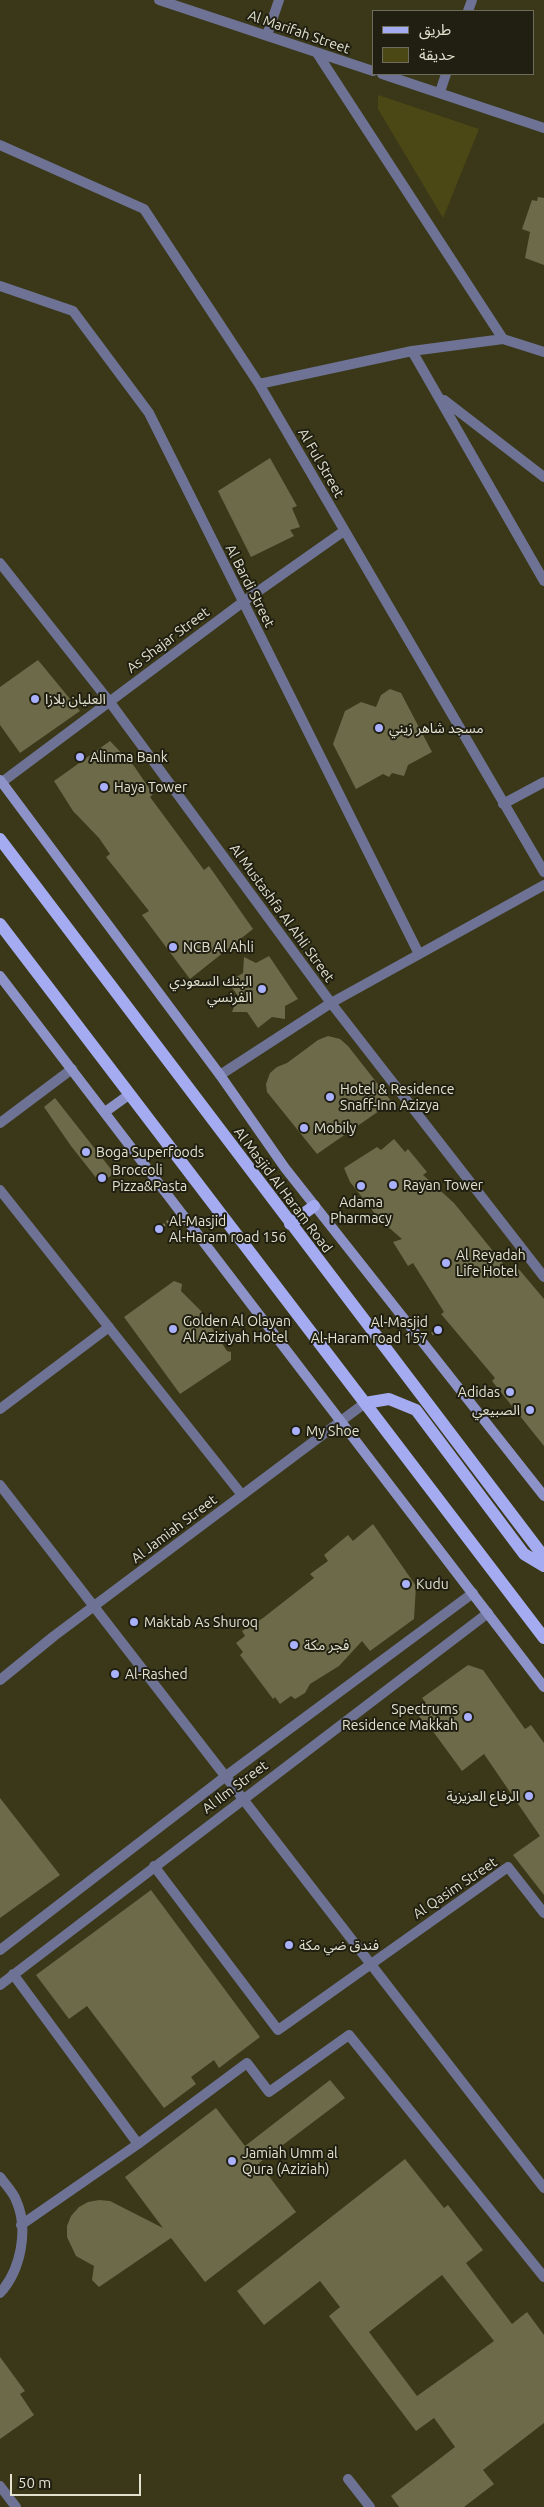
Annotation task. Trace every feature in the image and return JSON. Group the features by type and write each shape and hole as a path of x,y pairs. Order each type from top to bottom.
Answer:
{"main road":[{"name":"Al Masjid Al Haram Road","path":"0,839 544,1557"},
{"path":"0,924 544,1638"},
{"path":"290,1224 314,1206"},
{"path":"366,1403 389,1399 416,1410 524,1554 544,1566"}],"street":[{"name":"Al Marifah Street","path":"159,0 372,71"},
{"path":"267,35 278,0"},
{"path":"317,52 503,339"},
{"path":"385,75 544,128"},
{"path":"440,92 446,75"},
{"name":"Al Ful Street","path":"0,145 144,209 259,384 544,872"},
{"path":"0,298 5,288"},
{"name":"Al Bardi Street","path":"5,288 73,311 149,413 419,954"},
{"path":"259,384 412,351 503,339 544,352"},
{"path":"412,351 544,581"},
{"path":"439,397 544,477"},
{"name":"As Shajar Street","path":"1,781 243,602 344,531"},
{"name":"Al Mustashfa Al Ahli Street","path":"0,563 109,701 331,1003 544,1277"},
{"path":"1,781 220,1075 314,1206 544,1496"},
{"path":"503,804 544,782"},
{"path":"220,1075 331,1003 544,885"},
{"path":"0,976 544,1687"},
{"path":"0,1123 72,1069"},
{"path":"105,1112 130,1094"},
{"path":"0,1190 242,1495"},
{"path":"0,1409 109,1327"},
{"name":"Al Jamiah Street","path":"0,1680 94,1606 366,1403"},
{"path":"0,1485 544,2188"},
{"name":"Al Ilm Street","path":"0,1950 226,1776 473,1593"},
{"name":"Al Ilm Street","path":"0,1984 488,1613"},
{"path":"154,1866 278,2030 371,1963"},
{"name":"Al Qasim Street","path":"371,1963 508,1867 544,1913"},
{"path":"13,1974 138,2144"},
{"path":"21,2225 138,2144 247,2063 269,2092 348,2035 544,2278"},
{"path":"0,2177 16,2200 21,2225 22,2246 18,2264 7,2285 0,2293"},
{"path":"348,2479 370,2507"},
{"path":"0,2486 16,2507"}],"green space":[{"path":"378,95 479,129 443,218 378,109"}],"building":[{"path":"538,197 544,198 544,265 525,258 530,232 522,229 532,200 537,201"},
{"path":"270,458 297,506 292,508 300,527 290,530 294,536 251,557 218,491"},
{"name":"العليان بلازا","path":"38,660 80,711 20,753 0,725 0,687"},
{"name":"مسجد شاهر زيني","path":"390,689 401,693 432,752 408,765 404,776 392,773 389,777 383,774 356,789 333,744 345,711 361,702 376,707 381,695"},
{"path":"110,741 134,766 153,794 150,797 204,870 209,866 253,929 190,979 142,915 149,911 106,857 110,854 99,838 73,811 54,781"},
{"name":"البنك السعودي الفرنسي","path":"269,956 298,999 285,1006 285,1019 272,1017 258,1028 247,1012 232,1012 238,996 228,982 243,973 244,957 256,963"},
{"name":"Hotel & Residence Snaff-Inn Azizya","path":"328,1036 340,1039 348,1046 392,1102 317,1154 267,1092 266,1084 270,1073 277,1067 287,1063 318,1040"},
{"path":"55,1098 114,1173 101,1184 71,1146 44,1107"},
{"path":"394,1139 405,1152 408,1149 427,1172 423,1175 454,1203 510,1272 517,1267 544,1299 544,1446 492,1381 495,1378 441,1314 444,1312 413,1263 408,1266 393,1242 402,1239 380,1220 350,1182 344,1168 377,1147 381,1150"},
{"name":"Golden Al Olayan Al Aziziyah Hotel","path":"174,1281 182,1284 181,1291 201,1311 227,1351 231,1352 231,1360 180,1394 124,1317"},
{"path":"373,1524 416,1586 414,1619 370,1651 362,1641 339,1666 310,1684 305,1693 295,1699 291,1696 280,1704 275,1697 273,1699 240,1655 243,1652 236,1643 245,1636 242,1631 263,1618 314,1578 310,1574 328,1561 324,1555 348,1535 353,1541"},
{"path":"468,1665 483,1670 525,1729 531,1725 544,1743 544,1895 513,1855 540,1836 484,1754 462,1771 432,1730 428,1730 415,1710 426,1703 422,1698"},
{"path":"0,1798 60,1875 0,1918"},
{"path":"151,1890 260,2037 219,2068 214,2060 191,2077 196,2084 164,2108 87,2006 69,2019 36,1975"},
{"path":"330,2080 345,2098 259,2163 296,2212 205,2282 171,2238 99,2287 92,2280 94,2266 76,2256 67,2237 67,2226 71,2216 79,2207 88,2202 110,2201 163,2228 125,2177 216,2108 245,2146"},
{"path":"405,2159 444,2208 448,2205 483,2250 466,2263 512,2324 527,2312 544,2335 544,2423 483,2470 494,2484 464,2507 399,2507 391,2496 455,2447 434,2418 416,2431 329,2316 340,2307 320,2281 264,2325 237,2291","holes":["442,2275 494,2341 417,2396 369,2332"]},
{"path":"0,2357 25,2391 20,2394 34,2415 0,2439"}],"place":[{"name":"العليان بلازا","path":"35,699"},
{"name":"مسجد شاهر زيني","path":"379,728"},
{"name":"Alinma Bank","path":"80,757"},
{"name":"Haya Tower","path":"104,787"},
{"name":"NCB Al Ahli","path":"173,947"},
{"name":"البنك السعودي الفرنسي","path":"262,989"},
{"name":"Hotel & Residence Snaff-Inn Azizya","path":"330,1097"},
{"name":"Mobily","path":"304,1128"},
{"name":"Boga Superfoods","path":"86,1152"},
{"name":"Broccoli Pizza&Pasta","path":"102,1178"},
{"name":"Rayan Tower","path":"393,1185"},
{"name":"Adama Pharmacy","path":"361,1186"},
{"name":"Al-Masjid Al-Haram road 156","path":"159,1229"},
{"name":"Al Reyadah Life Hotel","path":"446,1263"},
{"name":"Golden Al Olayan Al Aziziyah Hotel","path":"173,1329"},
{"name":"Al-Masjid Al-Haram road 157","path":"438,1330"},
{"name":"Adidas","path":"510,1392"},
{"name":"الصبيعي","path":"530,1410"},
{"name":"My Shoe","path":"296,1431"},
{"name":"Kudu","path":"406,1584"},
{"name":"Maktab As Shuroq","path":"134,1622"},
{"name":"فجر مكة","path":"294,1645"},
{"name":"Al-Rashed","path":"115,1674"},
{"name":"Spectrums Residence Makkah","path":"468,1717"},
{"name":"الرفاع العزيزية","path":"529,1796"},
{"name":"فندق ضي مكة","path":"289,1945"},
{"name":"Jamiah Umm al Qura (Aziziah)","path":"232,2161"}]}
